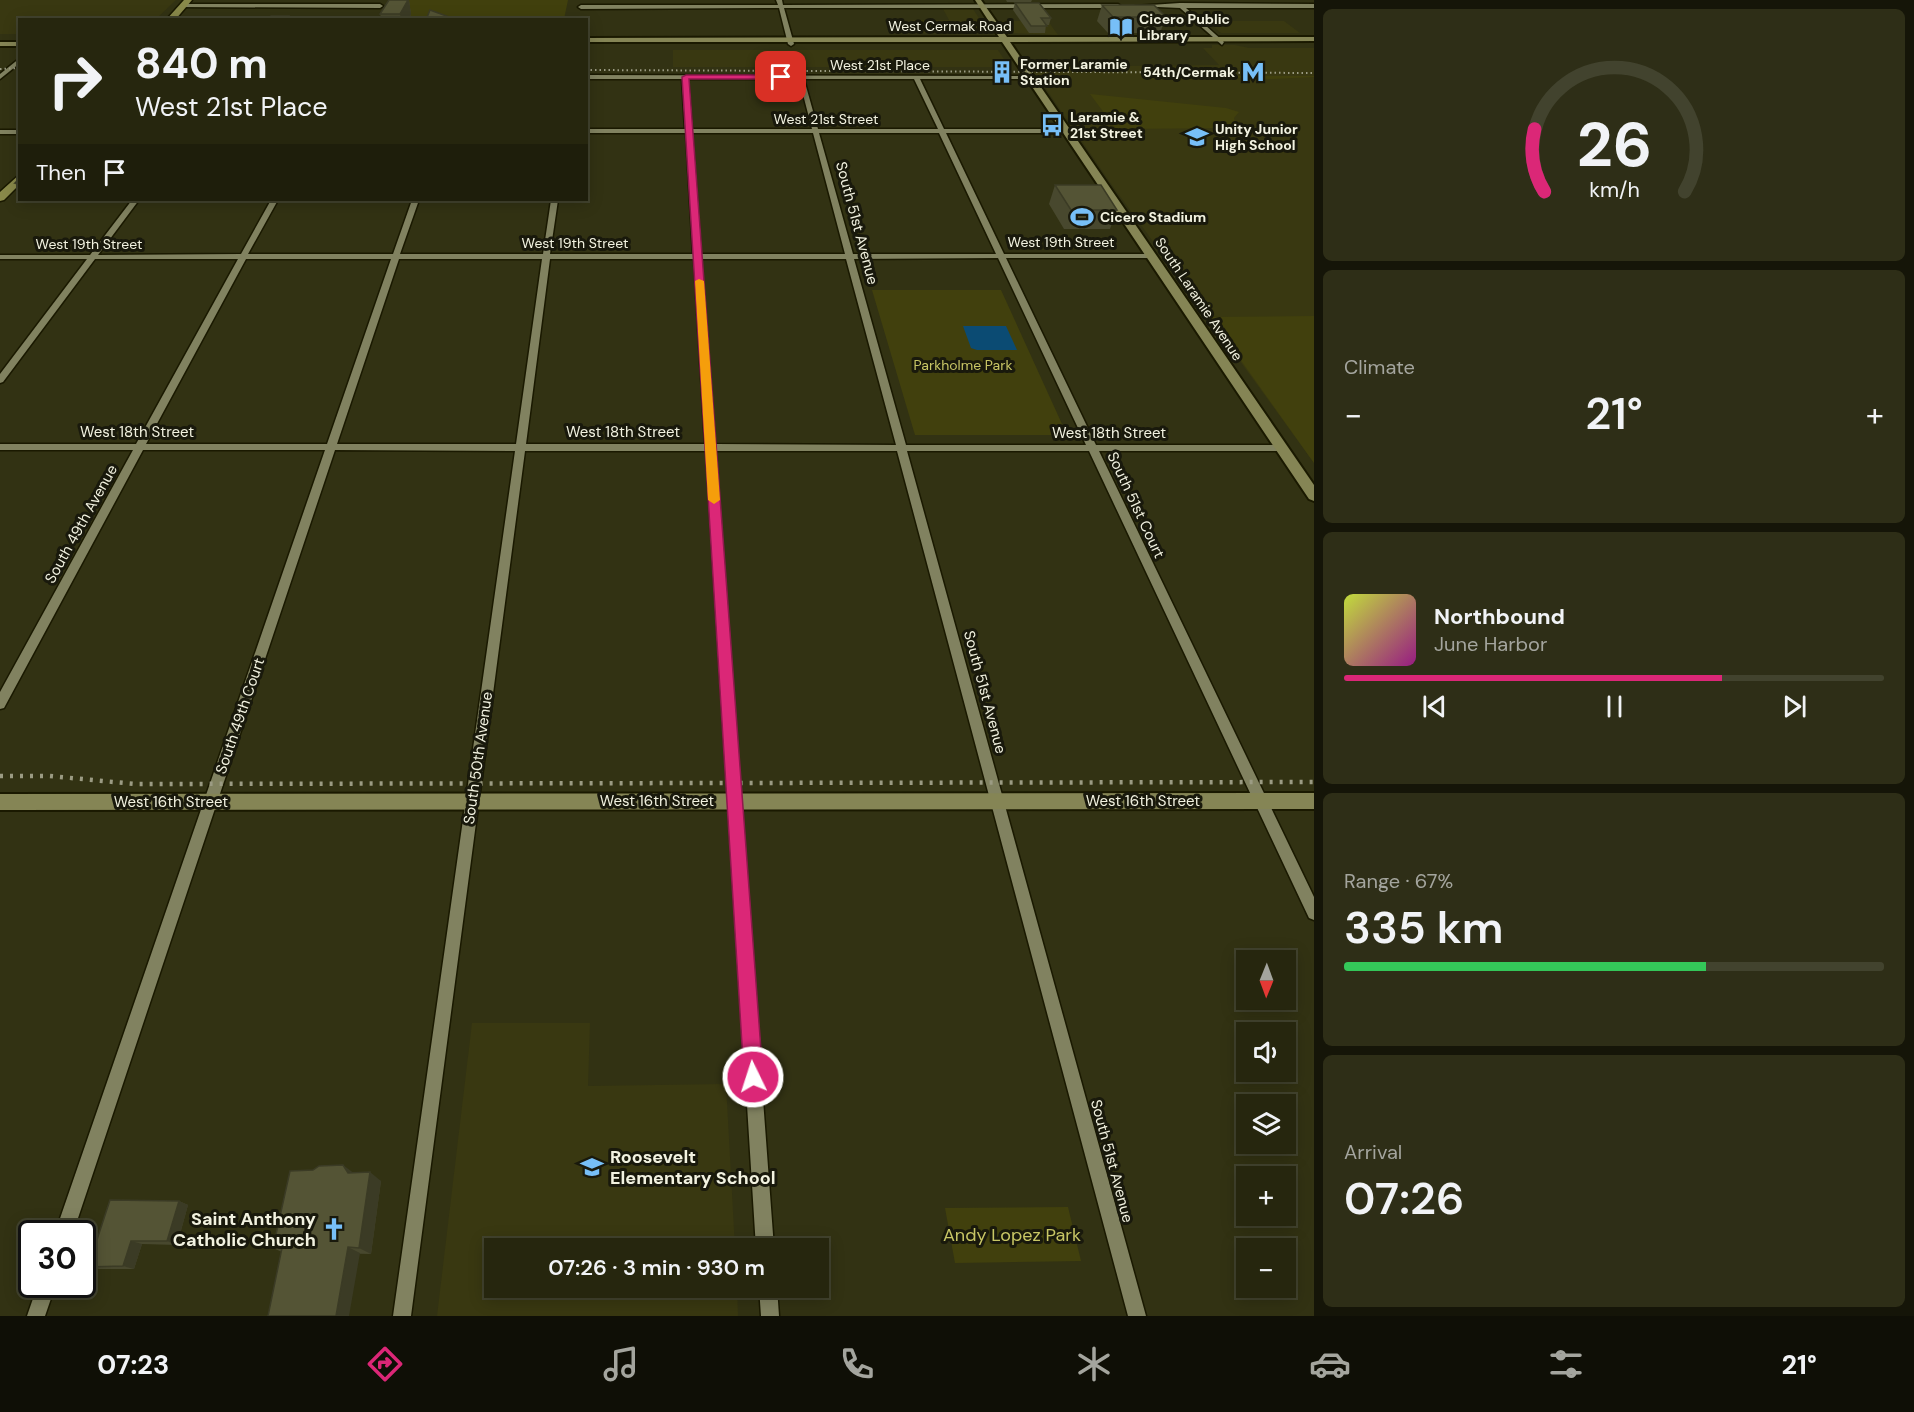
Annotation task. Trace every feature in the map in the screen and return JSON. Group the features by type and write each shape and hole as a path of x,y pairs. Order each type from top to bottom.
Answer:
{"main road":[{"path":"172,18 185,3"},
{"name":"South Laramie Avenue","path":"980,3 1314,496"},
{"path":"0,40 18,40"},
{"name":"West Cermak Road","path":"588,42 1314,41"},
{"path":"0,44 18,44"},
{"path":"0,198 4,189 18,178"},
{"name":"West 16th Street","path":"0,802 1314,801"}],"street":[{"path":"185,3 379,9 384,0"},
{"path":"1175,0 1220,41"},
{"path":"579,17 581,3 1314,6"},
{"path":"780,3 791,42"},
{"path":"0,77 18,62"},
{"name":"West 21st Place","path":"588,77 1030,77"},
{"path":"686,77 764,1238"},
{"name":"South 51st Avenue","path":"801,77 1137,1316"},
{"name":"South 51st Court","path":"916,77 1314,913"},
{"name":"West 21st Street","path":"588,131 1066,131"},
{"path":"0,132 18,132"},
{"path":"0,380 134,201"},
{"name":"South 49th Avenue","path":"0,704 273,201"},
{"name":"South 49th Court","path":"68,1220 415,201"},
{"name":"South 50th Avenue","path":"402,1316 554,201"},
{"name":"West 19th Street","path":"0,257 1151,256"},
{"name":"West 18th Street","path":"0,447 1281,448"},
{"path":"36,1316 42,1298"},
{"path":"769,1298 770,1316"}],"shaded area":[{"path":"0,0 176,0 157,18 18,18 18,34 0,34"},
{"path":"943,9 973,9 989,33 919,33 912,20 949,20"},
{"path":"1001,21 1048,21 1058,35 1009,33"},
{"path":"1207,21 1284,21 1300,33 1221,33"},
{"path":"1212,45 1235,45 1249,48 1314,48 1314,463 1114,188 1031,67 1219,65 1203,48 1212,48"},
{"path":"673,50 998,50 1009,67 673,67"},
{"name":"Roosevelt Elementary School","path":"472,1023 590,1023 588,1086 726,1084 734,1238 484,1238 484,1298 737,1298 738,1316 437,1316"}],"green space":[{"path":"394,0 568,0 564,18 384,18"},
{"path":"1187,76 1314,76 1314,77 1272,79"},
{"path":"1090,94 1226,108 1239,112 1234,118 1236,128 1116,129"},
{"name":"Parkholme Park","path":"872,290 1001,290 1067,435 915,435"},
{"path":"1314,316 1314,463 1210,317"},
{"name":"Andy Lopez Park","path":"1068,1207 1081,1261 955,1263 945,1208"}],"water":[{"path":"963,326 1006,326 1017,350 971,348"}],"building":[{"path":"389,0 408,0 400,14 380,14"},
{"path":"1015,3 1039,3 1051,18 1041,18 1047,26 1031,26"},
{"path":"1102,5 1154,5 1166,17 1113,17"},
{"path":"430,10 452,18 427,18"},
{"path":"271,16 289,16 288,18 270,18"},
{"path":"1055,185 1101,185 1117,210 1071,210"},
{"name":"Saint Anthony Catholic Church","path":"343,1165 348,1173 370,1172 359,1248 348,1247 336,1316 268,1316 282,1248 273,1248 290,1171"},
{"path":"110,1200 179,1201 167,1241 131,1241 123,1266 96,1267 96,1243"}],"railway":[{"path":"0,69 18,68"},
{"path":"588,70 1314,73"},
{"path":"0,776 50,776 135,784 1314,782"}],"slow traffic":[{"path":"699,281 714,500"}],"place":[{"name":"Cicero Public Library","path":"1121,27"},
{"name":"Former Laramie Station","path":"1002,72"},
{"name":"54th/Cermak","path":"1253,72"},
{"name":"Laramie & 21st Street","path":"1052,125"},
{"name":"Unity Junior High School","path":"1197,137"},
{"name":"Cicero Stadium","path":"1082,217"},
{"name":"Roosevelt Elementary School","path":"592,1167"},
{"name":"Saint Anthony Catholic Church","path":"334,1229"}],"route":[{"path":"753,1077 686,77 781,77"}]}
